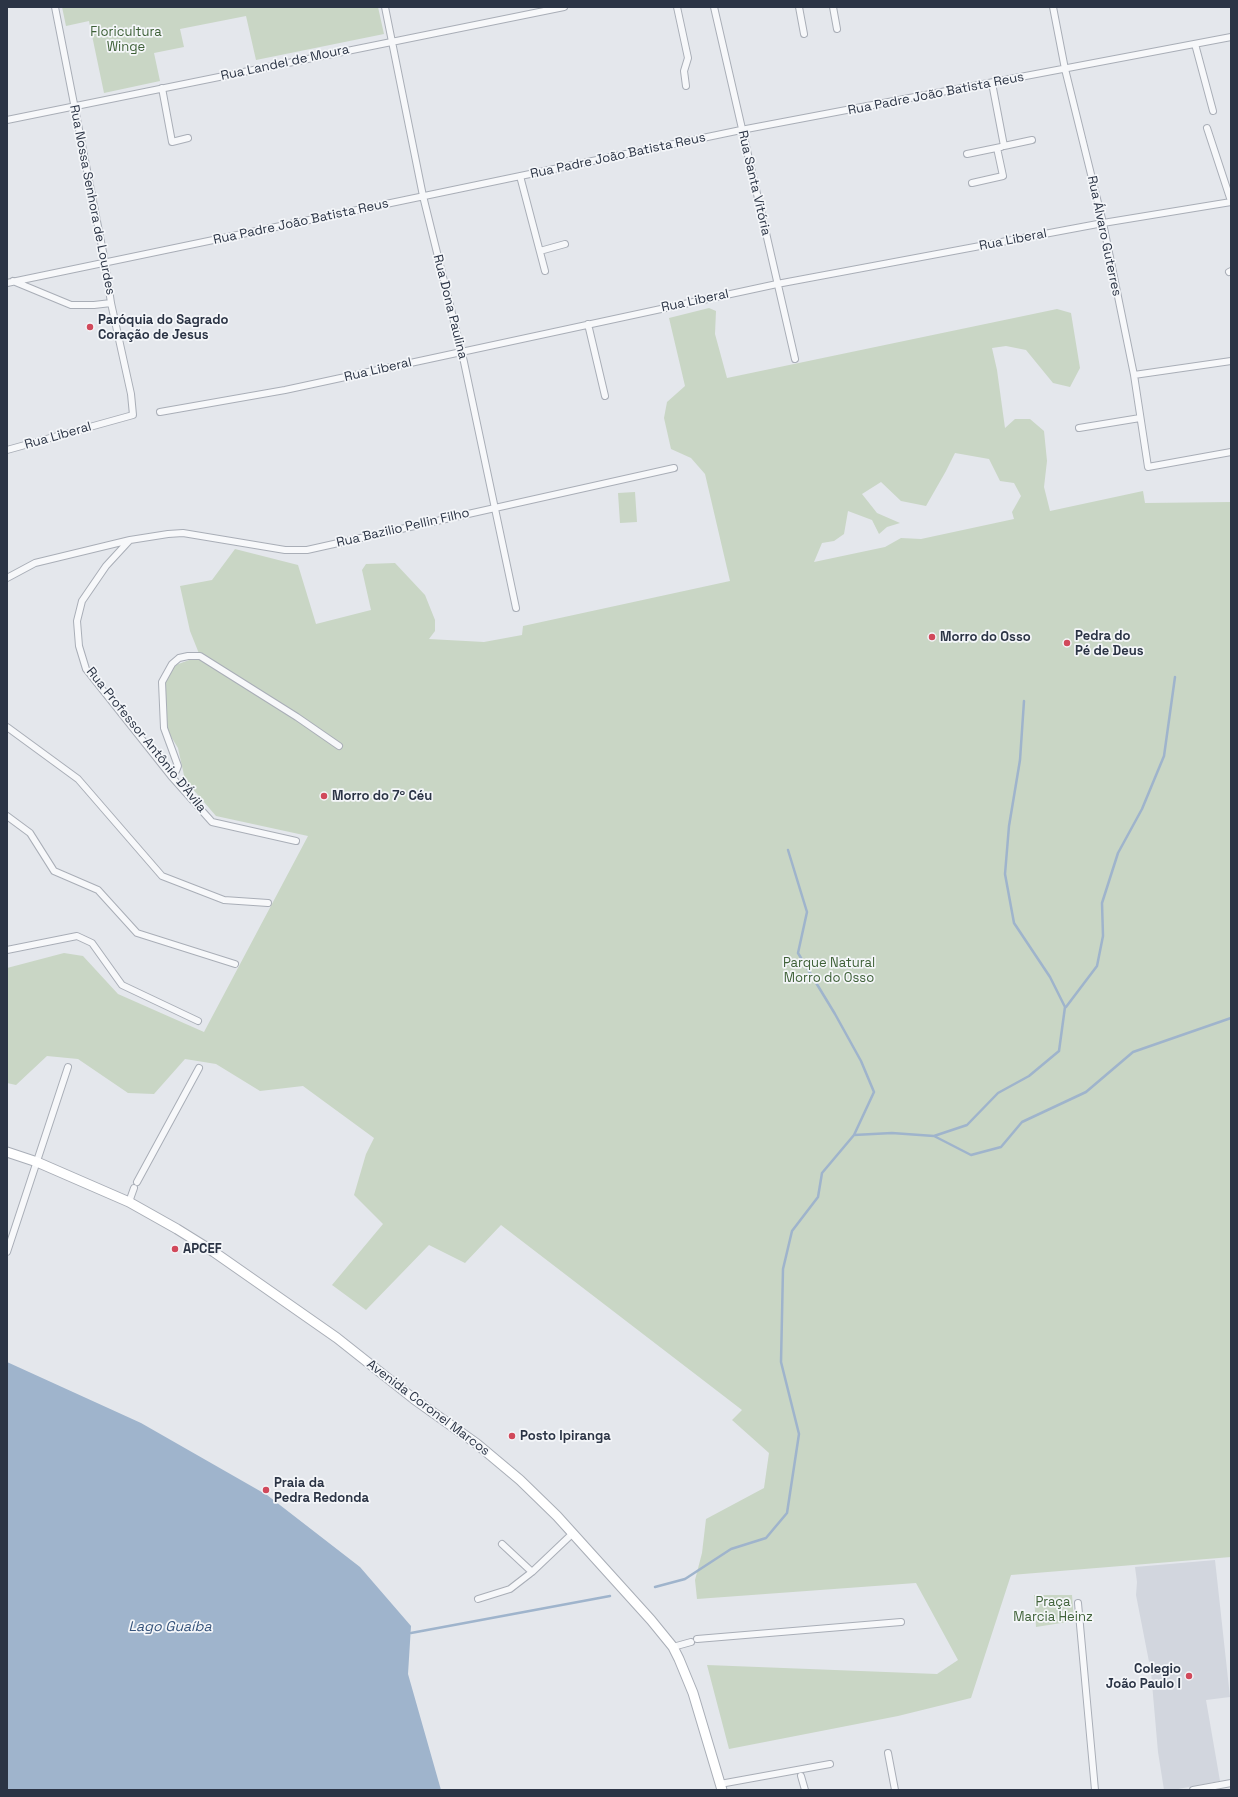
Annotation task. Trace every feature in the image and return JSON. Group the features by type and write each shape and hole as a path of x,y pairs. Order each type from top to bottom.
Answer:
{"main road":[{"name":"Avenida Coronel Marcos","path":"7,1152 37,1162 129,1202 178,1229 214,1252 337,1338 414,1399 482,1448 520,1480 557,1516 651,1620 673,1647 693,1693 721,1787"}],"street":[{"name":"Rua Nossa Senhora de Lourdes","path":"54,7 75,106 105,262 111,303 131,394 133,415"},
{"name":"Rua Dona Paulina","path":"385,7 423,196 462,351 516,608"},
{"name":"Rua Landel de Moura","path":"7,120 564,7"},
{"path":"678,7 688,58 684,71 686,86"},
{"name":"Rua Santa Vitória","path":"714,7 741,130 795,359"},
{"path":"799,7 804,34"},
{"path":"833,7 837,29"},
{"name":"Rua Álvaro Guterres","path":"1053,7 1065,69 1103,223 1134,374 1148,467 1231,452"},
{"name":"Rua Padre João Batista Reus","path":"10,282 741,130 1231,37"},
{"path":"1195,44 1213,111"},
{"path":"992,83 1004,146"},
{"path":"162,88 172,142 188,138"},
{"path":"1207,128 1231,201"},
{"path":"967,154 1032,140"},
{"path":"972,183 1003,176 997,148"},
{"path":"520,176 545,270"},
{"name":"Rua Liberal","path":"160,412 285,390 777,284 1103,223 1231,201"},
{"path":"540,251 565,244"},
{"path":"10,282 71,305 111,303"},
{"path":"588,324 605,396"},
{"path":"1134,374 1231,361"},
{"name":"Rua Liberal","path":"7,450 133,415"},
{"path":"1079,428 1140,418"},
{"name":"Rua Bazilio Pellin Filho","path":"7,578 35,563 130,540 168,534 183,534 285,550 308,550 674,468"},
{"name":"Rua Professor Antônio D'Ávila","path":"130,540 106,566 82,601 77,620 79,646 86,669 171,776 212,822 296,841"},
{"path":"171,776 176,771 178,766 164,728 162,682 172,664 179,658 188,656 200,656 297,717 339,746"},
{"path":"7,728 78,779 162,876 224,900 268,903"},
{"path":"7,816 30,833 54,871 98,890 137,934 235,964"},
{"path":"7,950 77,936 91,942 122,985 198,1021"},
{"path":"7,1252 68,1067"},
{"path":"137,1182 199,1068"},
{"path":"129,1202 134,1188"},
{"path":"478,1599 510,1589 532,1572 554,1549 572,1534"},
{"path":"502,1544 532,1572"},
{"path":"1078,1603 1095,1790"},
{"path":"673,1647 694,1640 901,1622"},
{"path":"888,1753 895,1790"},
{"path":"721,1787 830,1764"},
{"path":"801,1776 805,1790"},
{"path":"1193,1790 1231,1783"}],"shaded area":[{"name":"Colegio João Paulo I","path":"1215,1560 1230,1697 1206,1700 1220,1781 1173,1790 1164,1790 1158,1752 1151,1672 1136,1595 1137,1582 1135,1567"}],"green space":[{"name":"Floricultura Winge","path":"62,7 378,7 384,34 256,60 246,16 180,29 184,47 154,53 160,81 104,93 89,21 66,26"},
{"name":"Parque Natural Morro do Osso","path":"709,308 716,311 715,334 727,378 1057,309 1071,313 1080,368 1070,387 1053,383 1026,350 1006,346 992,348 997,370 1005,428 1015,419 1030,419 1044,431 1047,461 1044,487 1050,511 1143,491 1145,503 1231,502 1231,1557 1011,1575 971,1698 898,1716 729,1749 707,1665 937,1674 958,1660 916,1583 697,1599 695,1580 702,1553 706,1519 764,1488 769,1453 732,1420 742,1410 501,1225 465,1263 429,1245 366,1310 332,1285 383,1224 354,1195 366,1154 374,1138 303,1086 260,1091 216,1064 185,1059 154,1094 128,1093 78,1059 47,1056 16,1085 7,1083 7,968 64,953 83,956 118,994 204,1032 308,836 216,816 185,780 178,748 167,730 164,680 173,666 200,656 190,631 180,586 212,580 235,549 298,565 316,624 371,610 362,570 366,564 395,563 425,595 435,620 435,631 429,639 484,642 522,635 523,626 730,581 705,474 691,458 671,449 664,418 667,402 685,386 669,318","holes":["955,453 989,459 1000,481 1014,483 1021,496 1012,512 1014,519 921,539 901,538 885,547 814,562 822,543 834,541 844,534 848,511 872,520 879,534 887,527 900,523 877,513 862,494 881,482 901,501 926,506"]},
{"path":"635,492 637,522 620,523 618,493"},
{"name":"Praça Marcia Heinz","path":"1034,1595 1072,1595 1074,1621 1036,1627"}],"water":[{"name":"Lago Guaíba","path":"7,1362 141,1423 267,1495 360,1567 411,1626 408,1674 441,1790 7,1790"}],"waterway":[{"path":"1066,1007 1097,966 1103,936 1102,903 1118,853 1142,809 1164,756 1175,677"},
{"path":"655,1587 685,1579 731,1549 766,1538 787,1513 799,1434 781,1362 783,1269 792,1231 818,1197 822,1173 854,1135 892,1133 934,1136 967,1125 998,1093 1029,1076 1059,1051 1065,1007 1050,977 1014,923 1005,874 1009,826 1020,760 1024,701"},
{"path":"788,850 807,912 798,953 835,1014 861,1061 874,1092 854,1135"},
{"path":"934,1136 971,1155 1001,1147 1022,1122 1086,1092 1133,1052 1231,1018"},
{"path":"411,1633 610,1596"}],"place":[{"name":"Paróquia do Sagrado Coração de Jesus","path":"90,327"},
{"name":"Morro do Osso","path":"932,637"},
{"name":"Pedra do Pé de Deus","path":"1067,643"},
{"name":"Morro do 7º Céu","path":"324,796"},
{"name":"APCEF","path":"175,1249"},
{"name":"Posto Ipiranga","path":"512,1436"},
{"name":"Praia da Pedra Redonda","path":"266,1490"},
{"name":"Colegio João Paulo I","path":"1189,1676"}]}
